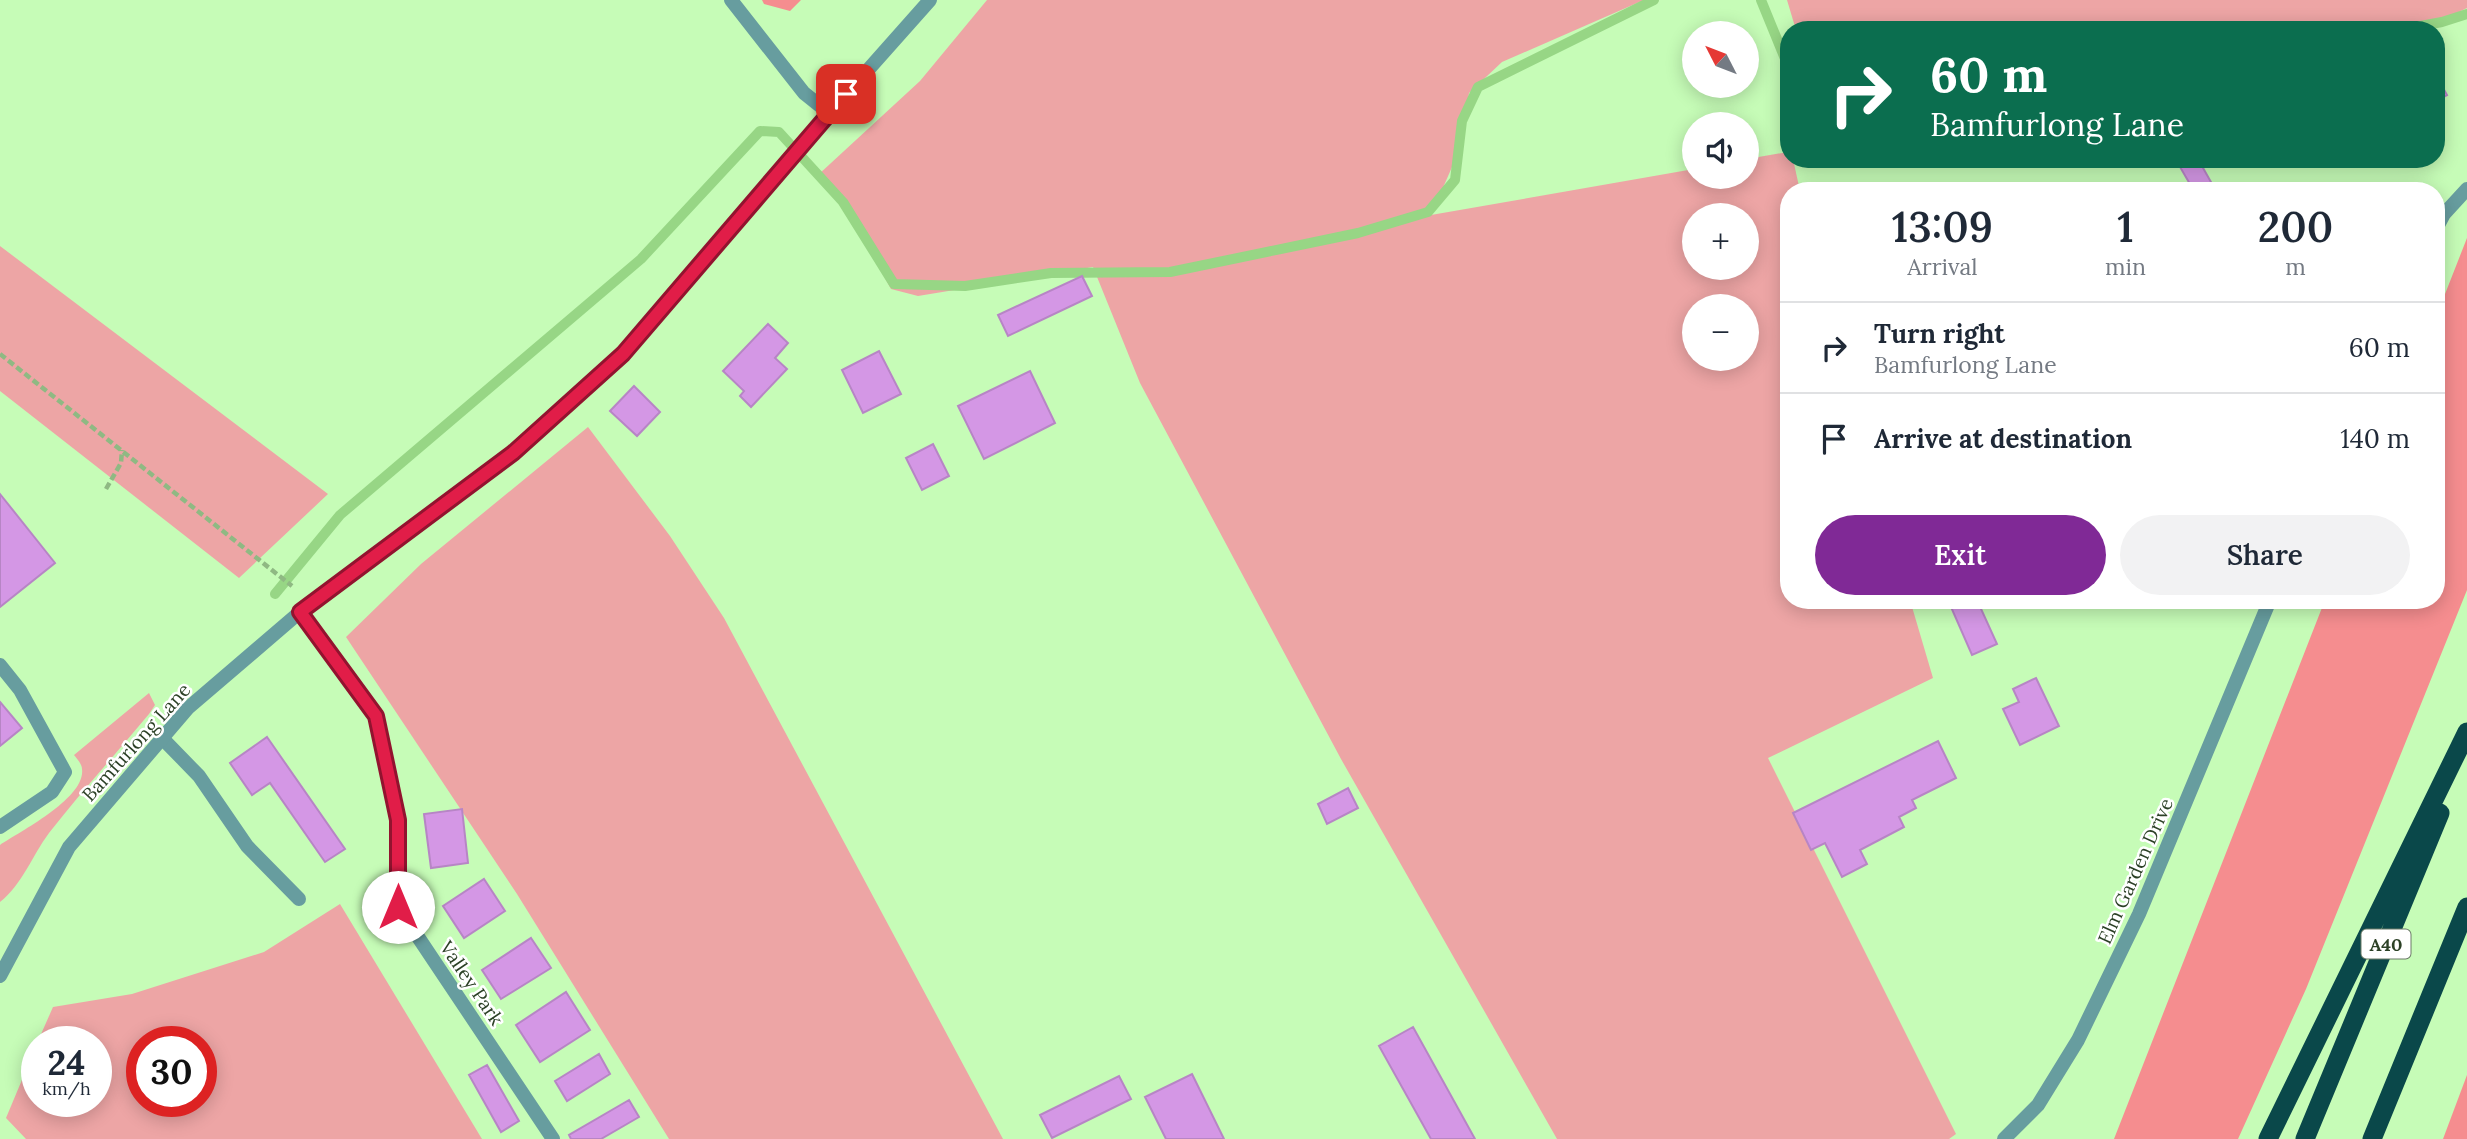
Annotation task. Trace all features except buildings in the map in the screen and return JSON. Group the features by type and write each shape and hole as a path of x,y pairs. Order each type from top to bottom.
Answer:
{"highway":[{"path":"2268,1139 2467,732"},
{"name":"A40","path":"2305,1139 2467,748"},
{"path":"2372,1139 2467,907"}],"street":[{"path":"731,0 804,93 829,113"},
{"name":"Bamfurlong Lane","path":"0,976 4,956 69,847 188,708 300,612 513,453 623,354 829,113 930,0"},
{"path":"2445,217 2467,189"},
{"name":"Elm Garden Drive","path":"2004,1139 2038,1105 2078,1040 2139,914 2266,609"},
{"name":"Valley Park","path":"300,612 376,716 398,820 398,907 553,1139"},
{"path":"0,665 20,690 65,772 52,792 0,827"},
{"path":"162,738 199,776 247,846 299,899"}],"path":[{"path":"0,354 290,584"},
{"path":"106,489 121,463 122,449"}],"shaded area":[{"path":"762,0 801,0 790,11 764,4"},
{"path":"987,0 1644,0 1502,62 1469,93 1463,142 1431,215 1682,171 1682,189 1759,189 1759,157 1780,153 1780,168 1795,168 1798,182 1780,182 1780,609 1913,609 1933,678 1768,758 1956,1134 1949,1139 1557,1139 1341,759 1140,383 1093,267 918,296 891,289 843,202 818,175 920,81"},
{"path":"1787,0 2467,0 2467,8 2440,21 1793,21"},
{"path":"2467,238 2467,590 2306,989 2238,1139 2114,1139 2321,609 2445,609 2445,294"},
{"path":"0,246 328,494 239,578 0,391"},
{"path":"588,427 670,536 724,618 1003,1139 669,1139 517,894 346,637 421,564"},
{"path":"149,693 155,705 149,714 49,833 21,879 0,902 0,845 50,813 74,791 80,780 82,767 74,755"},
{"path":"340,904 482,1139 26,1139 6,1118 21,1082 21,1117 112,1117 112,1026 45,1026 53,1007 132,994 264,952"},
{"path":"2467,1075 2467,1139 2443,1139"}],"waterway":[{"path":"275,594 340,515 641,259 760,131 779,132 843,202 894,284 965,286 1051,273 1170,272 1358,233 1428,212 1455,180 1462,121 1478,87 1654,0"},
{"path":"1761,0 1780,46"},
{"path":"2445,21 2467,14"}],"route":[{"path":"398,907 398,820 376,716 334,654 300,612 513,453 623,354 846,94"}]}
